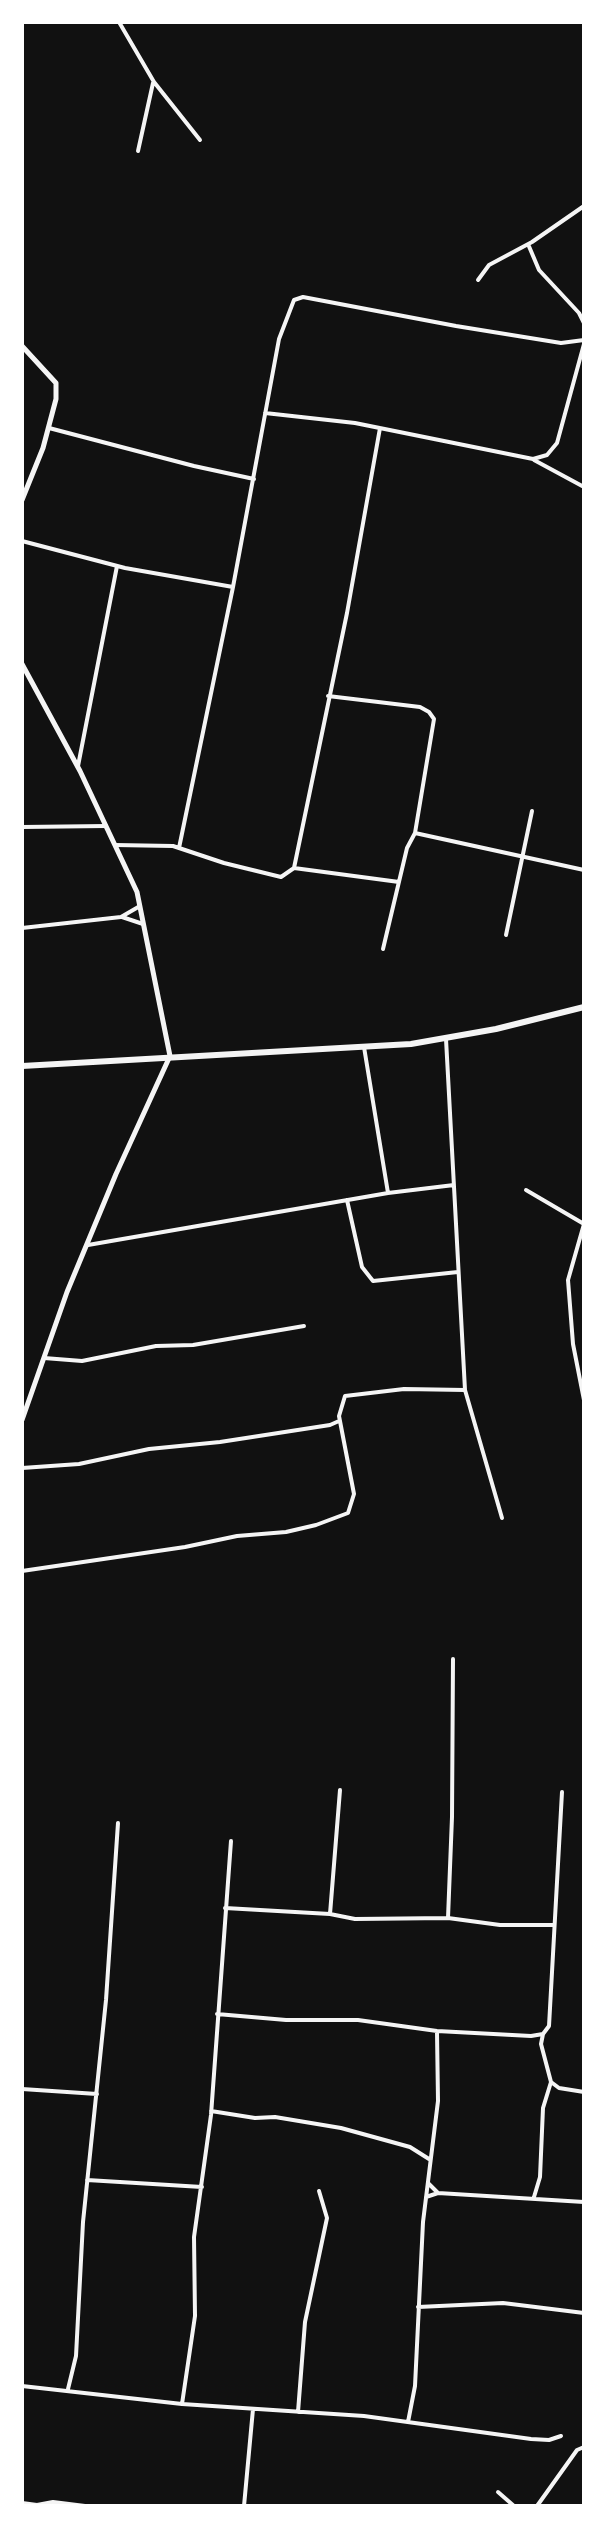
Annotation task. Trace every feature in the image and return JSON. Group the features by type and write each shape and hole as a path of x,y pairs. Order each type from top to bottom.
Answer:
{"main road":[{"path":"22,1066 364,1047 446,1039 584,1007"}],"street":[{"path":"119,22 154,82 200,140"},
{"path":"138,151 154,82"},
{"path":"478,280 489,265 528,244 584,206"},
{"path":"528,244 539,270 579,313 584,324"},
{"path":"179,848 233,587 279,339 290,308 298,297 561,343 584,342 557,443 547,455 533,459"},
{"path":"22,346 56,383 56,399 49,428 22,500"},
{"path":"265,413 380,428 533,459 584,487"},
{"path":"49,428 194,466 254,479"},
{"path":"115,844 179,848 224,863 281,877 294,867 347,613 380,428"},
{"path":"22,541 117,566 233,587"},
{"path":"78,767 117,566"},
{"path":"22,664 78,767 137,892 170,1056 116,1174 67,1292 22,1420"},
{"path":"328,696 420,707 429,712 434,719 416,833 407,848 383,949"},
{"path":"506,935 532,811"},
{"path":"22,826 107,826"},
{"path":"416,833 584,870"},
{"path":"294,867 399,882"},
{"path":"22,928 121,916 140,906"},
{"path":"121,916 144,924"},
{"path":"446,1039 465,1390 501,1518"},
{"path":"364,1047 388,1193"},
{"path":"88,1245 388,1193 454,1185"},
{"path":"526,1190 584,1224 568,1280 573,1344 584,1400"},
{"path":"347,1200 362,1267 372,1281 458,1272"},
{"path":"578,1240 584,1244"},
{"path":"44,1358 82,1361 156,1346 193,1345 304,1326"},
{"path":"22,1571 185,1547 237,1536 286,1532 316,1526 348,1513 354,1494 339,1421 342,1402 348,1394 438,1388 465,1390"},
{"path":"22,1468 79,1464 149,1449 220,1442 330,1425 339,1421"},
{"path":"448,1918 452,1817 453,1659"},
{"path":"330,1914 340,1790"},
{"path":"534,2198 540,2177 543,2108 551,2082 541,2044 543,2034 549,2026 562,1792"},
{"path":"68,2390 76,2356 87,2180 97,2094 118,1822"},
{"path":"182,2404 195,2316 194,2237 211,2111 231,1841"},
{"path":"225,1908 330,1914 355,1919 448,1918 500,1925 554,1925"},
{"path":"217,2014 286,2020 358,2020 437,2031 531,2036 543,2034"},
{"path":"408,2422 414,2386 429,2159 438,2101 437,2031"},
{"path":"531,2036 541,2044"},
{"path":"551,2082 559,2088 584,2092"},
{"path":"548,2095 559,2088"},
{"path":"22,2089 97,2094"},
{"path":"211,2111 255,2118 275,2117 341,2128 410,2147 429,2159"},
{"path":"87,2180 202,2187"},
{"path":"428,2184 438,2193"},
{"path":"298,2412 305,2322 327,2218 319,2191"},
{"path":"426,2197 438,2193 584,2202"},
{"path":"418,2307 503,2303 584,2313"},
{"path":"22,2386 182,2404 408,2422 531,2439 549,2440 561,2436"},
{"path":"244,2505 253,2409"},
{"path":"537,2505 577,2450 584,2447"},
{"path":"498,2492 514,2505"},
{"path":"22,2503 37,2505 53,2502 85,2505"}]}
